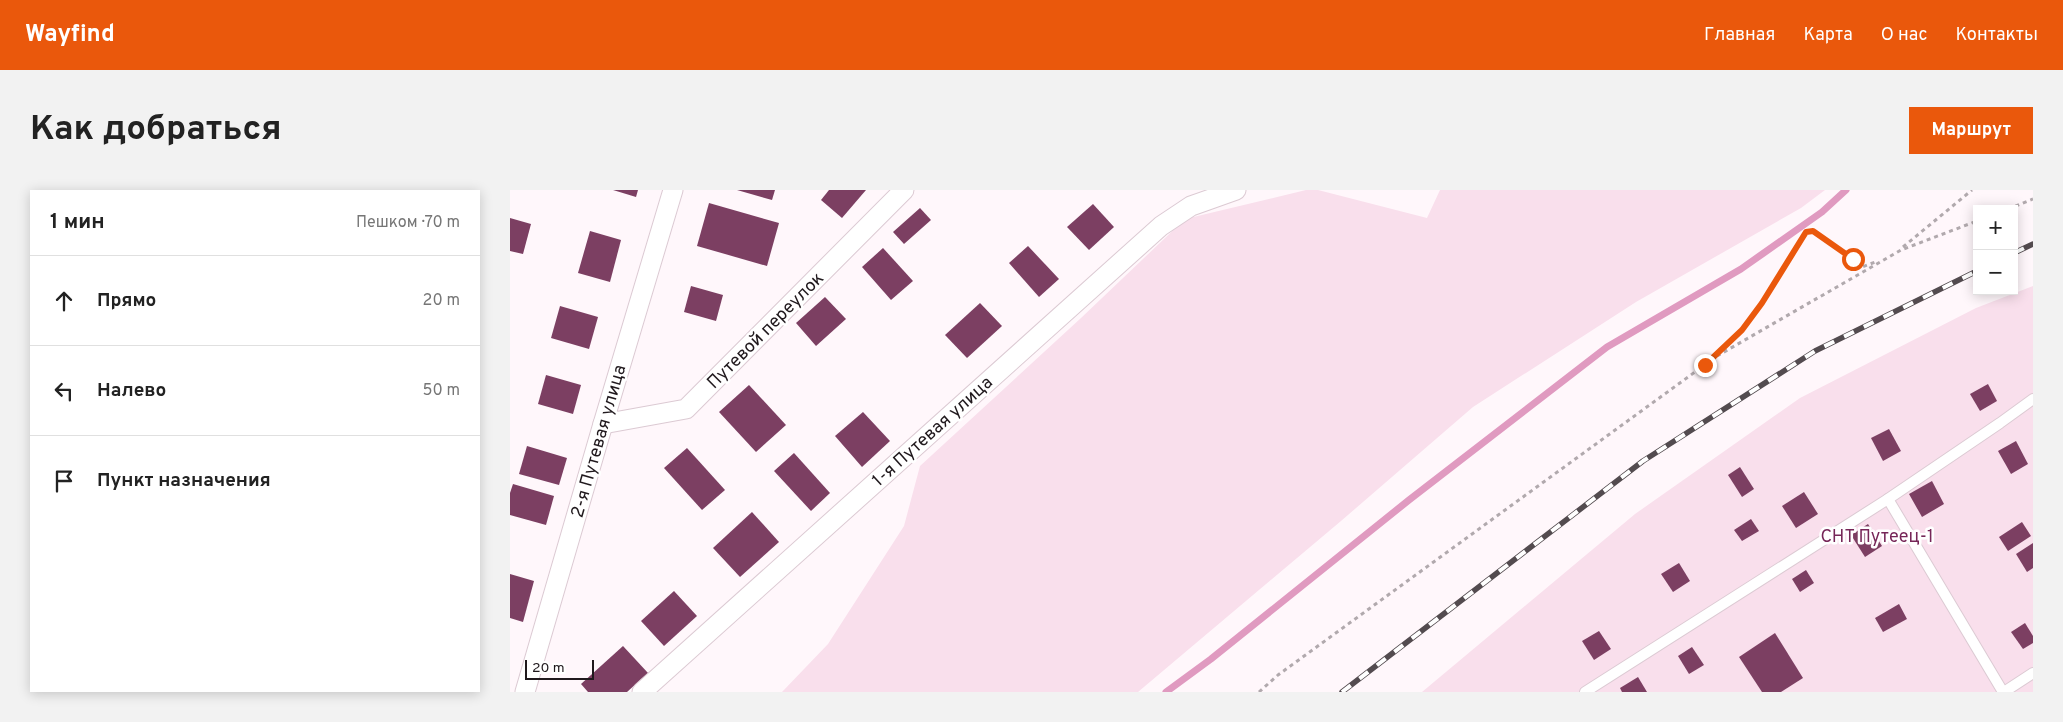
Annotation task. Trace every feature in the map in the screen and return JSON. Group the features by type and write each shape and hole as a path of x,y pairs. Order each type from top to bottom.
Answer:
{"street":[{"name":"2-я Путевая улица","path":"525,692 602,424 673,190"},
{"name":"Путевой переулок","path":"602,424 686,409 904,190"},
{"name":"1-я Путевая улица","path":"642,692 1161,226 1191,206 1236,190"}],"lane":[{"path":"1585,692 1888,498 2000,424 2033,399"},
{"path":"1888,498 2004,692 2033,673"}],"path":[{"path":"1901,250 1972,190"},
{"path":"2018,205 2033,199"},
{"path":"1259,692 1278,675 1705,365 1901,250 1973,223"},
{"path":"1705,365 1747,323 1762,303 1806,232 1813,231 1862,267 1886,258"}],"green space":[{"path":"1306,190 1318,190 1427,218 1440,190 1825,190 1801,208 1636,302 1473,407 1138,692 782,692 828,644 904,526 920,466 1081,318 1185,219"},
{"name":"СНТ Путеец-1","path":"2033,286 2033,692 1422,692 1635,514 1800,398 1976,308 2010,295 2018,295 2018,292"}],"building":[{"path":"613,190 638,190 636,197"},
{"path":"737,190 775,190 772,200"},
{"path":"829,190 866,190 842,218 821,200"},
{"path":"709,203 779,223 767,266 697,246"},
{"path":"1093,204 1114,227 1089,250 1067,227"},
{"path":"920,208 931,220 904,244 893,232"},
{"path":"510,218 531,224 523,254 510,251"},
{"path":"590,231 621,240 610,282 578,273"},
{"path":"1028,246 1059,279 1039,297 1009,263"},
{"path":"883,248 913,281 891,300 862,267"},
{"path":"691,286 723,295 716,321 684,312"},
{"path":"825,297 846,319 816,346 796,323"},
{"path":"980,303 1002,326 967,358 945,335"},
{"path":"560,306 598,317 589,349 551,338"},
{"path":"546,375 581,385 573,414 538,404"},
{"path":"1988,384 1997,401 1980,411 1970,394"},
{"path":"749,385 786,425 756,452 719,412"},
{"path":"863,412 890,441 862,467 835,436"},
{"path":"1889,429 1901,451 1883,461 1871,438"},
{"path":"2016,441 2028,464 2011,474 1998,451"},
{"path":"527,446 567,458 559,485 519,474"},
{"path":"687,448 725,490 702,510 664,468"},
{"path":"794,453 830,493 811,511 774,471"},
{"path":"1740,467 1754,489 1742,497 1728,475"},
{"path":"1932,481 1944,504 1922,517 1909,494"},
{"path":"513,484 554,496 546,525 510,515 510,493"},
{"path":"1804,492 1818,514 1796,528 1782,506"},
{"path":"752,512 779,542 740,577 713,548"},
{"path":"1751,519 1759,531 1742,541 1734,530"},
{"path":"2022,522 2031,536 2008,551 1999,537"},
{"path":"1868,524 1882,546 1865,557 1851,535"},
{"path":"2033,543 2033,568 2027,572 2016,554"},
{"path":"1679,563 1690,581 1673,592 1661,574"},
{"path":"1806,570 1814,583 1800,592 1792,579"},
{"path":"510,574 534,581 523,622 510,618"},
{"path":"674,591 697,616 664,646 641,621"},
{"path":"1899,604 1907,619 1883,632 1875,618"},
{"path":"2025,623 2033,636 2033,643 2023,649 2011,632"},
{"path":"1599,631 1611,649 1594,660 1582,641"},
{"path":"1775,633 1803,678 1781,692 1762,692 1739,657"},
{"path":"623,646 648,673 627,692 588,692 581,684"},
{"path":"1692,647 1704,665 1689,674 1678,656"},
{"path":"1638,677 1647,692 1622,692 1620,688"}],"waterway":[{"path":"1166,692 1211,659 1409,500 1607,347 1741,269 1822,212 1846,190"}],"railway":[{"path":"2018,251 2033,244"},
{"path":"1342,692 1643,461 1815,351 1973,273"}],"route":[{"path":"1705,365 1742,330 1762,303 1806,232 1813,231 1853,259"}]}
